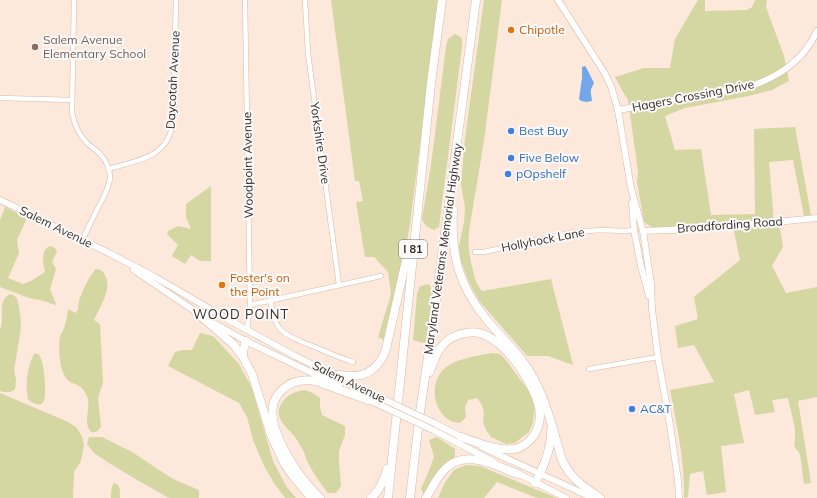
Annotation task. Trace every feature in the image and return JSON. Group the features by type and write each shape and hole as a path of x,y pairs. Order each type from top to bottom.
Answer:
{"highway":[{"name":"I 81","path":"388,498 430,83 442,0"},
{"name":"Maryland Veterans Memorial Highway","path":"410,498 420,412 476,0"},
{"path":"457,141 452,229 454,256 458,268 469,295 477,308 511,347 528,370 540,392 566,468 575,480 600,498"},
{"path":"333,375 340,374 351,376 366,373 377,366 384,355 405,268 418,201"},
{"path":"196,312 233,344 243,357 252,374 271,435 285,465 311,498"},
{"path":"420,412 433,363 440,347 454,336 470,332 492,338 507,351 529,383 539,406 539,425 536,432 528,442 515,449 507,450 461,437"},
{"path":"243,357 246,341"},
{"path":"320,498 314,493 298,472 283,448 273,420 273,406 276,398 284,388 290,384 309,380 316,381 368,400"},
{"path":"371,498 380,488 386,474 395,421"},
{"path":"535,483 549,452 551,444 551,424"},
{"path":"426,498 433,485 445,469 451,464 465,459 480,460 518,474"}],"main road":[{"path":"558,0 604,72 611,86 618,110 631,188 643,231 651,284 652,309 658,357 676,460 678,498"},
{"name":"Hagers Crossing Drive","path":"618,110 744,88 759,84 777,75 798,59 808,47 817,31"},
{"path":"631,188 634,230 652,309"},
{"name":"Salem Avenue","path":"0,200 111,254 247,330 333,375 461,437 593,498"},
{"path":"632,206 643,231 641,266"},
{"name":"Broadfording Road","path":"643,231 677,230 817,218"},
{"name":"Salem Avenue","path":"111,254 196,312 246,341 433,430 566,498"},
{"path":"246,341 247,330"}],"street":[{"path":"74,0 72,112 76,128 87,143 105,160 110,176 109,183 82,240"},
{"name":"Daycotah Avenue","path":"108,169 154,154 160,150 172,131 176,0"},
{"name":"Woodpoint Avenue","path":"245,0 250,306 247,330"},
{"name":"Yorkshire Drive","path":"305,0 308,53 339,285"},
{"path":"0,98 72,100"},
{"name":"Hollyhock Lane","path":"475,252 484,252 574,232 601,230 624,232 634,230"},
{"path":"250,306 270,300 381,276"},
{"path":"270,300 276,321 280,330 284,333 340,358 353,362"},
{"path":"589,369 658,357"}],"green space":[{"path":"331,0 438,0 410,224 402,270 386,341 378,337 391,294 388,272 374,257 365,257 356,202 363,201 359,181 355,181"},
{"path":"484,0 502,0 484,141 469,231 469,251 472,265 476,281 482,291 551,279 573,365 548,356 527,356 481,303 468,280 460,258 459,246 465,208 461,184 465,138"},
{"path":"698,0 705,0 705,11 747,10 752,7 755,0 767,0 766,7 784,56 789,81 772,90 749,96 685,108 665,116 675,150 701,149 711,215 755,214 754,129 795,127 811,215 804,216 793,160 769,162 774,223 779,223 783,247 772,266 786,293 817,287 817,397 798,401 811,483 804,484 800,454 794,446 795,428 788,398 772,400 775,412 755,415 749,390 734,394 744,443 721,446 726,492 707,495 703,471 690,474 688,497 684,498 682,458 670,390 714,382 694,345 678,348 675,326 698,319 694,297 740,260 733,227 659,232 644,222 637,182 638,171 628,100 615,77 644,68 670,68 675,39"},
{"path":"455,34 462,38 462,47 439,227 434,230 426,226 422,219 431,165 446,47 448,39"},
{"path":"211,186 211,261 200,261 191,255 185,264 172,256 178,245 167,234 168,231 178,226 191,229 186,217 186,204"},
{"path":"5,207 27,218 17,240 19,253 8,278 23,284 31,281 45,272 43,254 45,250 50,246 55,248 57,251 52,262 56,269 50,289 56,305 29,298 0,287 0,220"},
{"path":"96,269 101,270 105,276 107,288 106,295 94,320 100,324 103,383 98,398 101,427 97,431 91,432 87,424 88,399 84,390 70,382 63,372 59,346 60,336 66,323 68,309 76,313 84,289"},
{"path":"429,284 433,292 426,342 422,343 413,340 417,294 420,286"},
{"path":"10,294 17,298 21,323 14,370 16,380 15,389 10,392 6,392 0,391 0,330 3,302"},
{"path":"200,333 213,336 239,364 252,388 273,461 286,486 296,498 285,498 274,483 264,466 253,440 247,417 239,403 168,366 175,352 192,350"},
{"path":"36,353 41,358 44,370 45,397 43,403 41,404 34,403 28,399 27,376 34,354"},
{"path":"492,353 500,354 506,360 528,390 535,406 533,423 529,432 515,443 506,444 491,437 483,422 484,413 482,405 477,398 468,400 465,408 466,417 460,423 451,421 440,410 437,404 435,388 440,374 445,368 461,360"},
{"path":"305,390 320,398 322,415 345,426 345,435 339,451 341,486 336,493 328,493 322,485 309,465 297,440 279,416 280,406 286,398 294,393"},
{"path":"0,393 66,421 76,427 82,436 84,445 81,461 74,472 73,498 0,498"},
{"path":"89,437 102,437 132,452 173,479 199,490 199,498 169,498 94,453 87,444"},
{"path":"437,437 455,449 455,457 448,460 431,480 424,495 421,489 434,457 429,440"},
{"path":"466,465 480,466 557,498 537,498 497,482 484,498 438,498 445,482 454,470"},
{"path":"114,483 119,487 120,498 111,498"}],"water":[{"path":"585,66 594,83 591,90 592,101 586,102 579,99 582,67"}],"place":[{"name":"Chipotle","path":"511,30"},
{"name":"Salem Avenue Elementary School","path":"35,47"},
{"name":"Best Buy","path":"511,131"},
{"name":"Five Below","path":"511,158"},
{"name":"pOpshelf","path":"508,174"},
{"name":"Foster's on the Point","path":"222,285"},
{"name":"AC&T","path":"632,409"}],"district":[{"name":"WOOD POINT","path":"241,314"}]}
